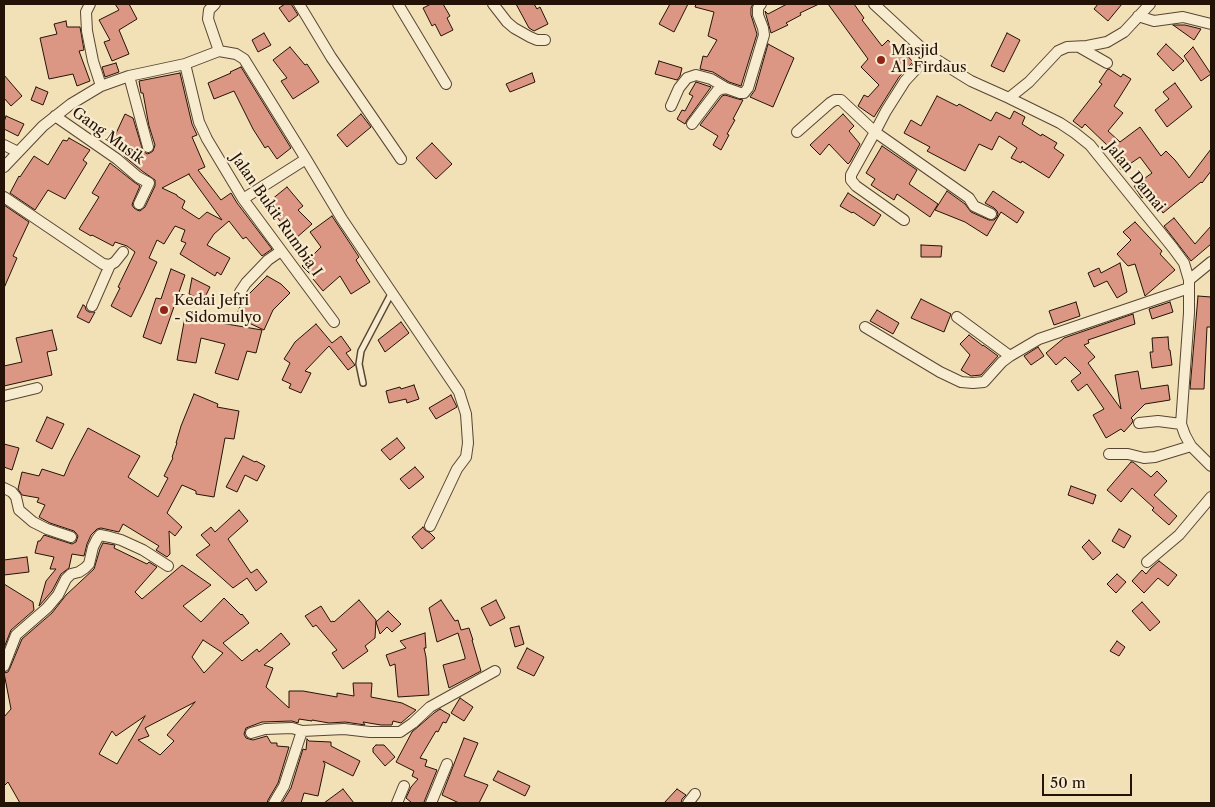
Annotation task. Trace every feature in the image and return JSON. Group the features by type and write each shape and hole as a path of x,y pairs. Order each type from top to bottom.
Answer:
{"street":[{"path":"90,4 86,12 87,31 93,61 102,86"},
{"path":"215,4 209,10 208,19 219,51"},
{"path":"299,4 331,57 401,159"},
{"path":"398,4 446,84"},
{"path":"493,4 514,28 537,40 545,40"},
{"path":"671,106 679,88 688,78 696,75 711,79 726,88 740,93 748,88 764,35 758,15 758,8 761,4"},
{"name":"Jalan Damai","path":"874,4 929,55 971,81 1060,123 1090,145 1184,263 1189,284 1189,313 1181,424 1191,446 1211,466"},
{"path":"1009,98 1029,82 1058,51 1067,47 1080,47 1107,42 1124,32 1150,4"},
{"path":"1138,16 1154,21 1183,17 1211,24"},
{"path":"1080,47 1107,63"},
{"path":"4,167 55,116 71,104 102,86 129,76 185,64 219,51 236,54 244,59 342,219 459,392 466,414 468,443 466,457 457,469 430,526"},
{"path":"904,220 856,186 851,180 851,174 905,80 929,55"},
{"name":"Jalan Bukit Rumbia I","path":"185,64 199,122 207,140 243,199 334,322"},
{"path":"129,76 148,147"},
{"path":"692,124 717,91 726,88"},
{"path":"797,132 835,100 840,100 875,132 969,198 974,206 991,214"},
{"name":"Gang Musik","path":"55,116 118,159 138,177 149,183 139,204"},
{"path":"4,145 18,152"},
{"path":"243,199 306,159"},
{"path":"4,197 103,264 110,265"},
{"path":"240,292 268,260 281,251"},
{"path":"92,306 110,265 124,252"},
{"path":"865,327 940,372 961,382 984,382 1002,362 1039,339 1189,284 1211,262"},
{"path":"957,317 1010,356"},
{"path":"4,396 37,388"},
{"path":"1139,422 1158,421 1181,424"},
{"path":"1108,454 1128,454 1144,458 1155,457 1191,446"},
{"path":"8,490 16,497 19,510 33,522 71,537"},
{"path":"1147,562 1179,535 1211,497"},
{"path":"4,666 16,635 47,608 71,574 79,572 89,564 96,539 100,535 110,536 143,550 168,566"},
{"path":"252,733 265,728 292,728 302,731 344,729 370,732 400,732 414,723 430,707 495,671"},
{"path":"274,803 284,786 302,731"},
{"path":"431,803 447,764"},
{"path":"397,803 404,786"},
{"path":"688,803 695,794"}],"lane":[{"path":"363,382 359,364 360,351 392,292"}],"building":[{"path":"115,4 129,4 137,19 119,30 129,54 112,61 104,42 110,40 99,20 119,10"},
{"path":"285,4 291,4 298,15 289,22 279,8"},
{"path":"431,4 443,4 450,16 447,18 453,30 441,36 435,24 432,26 423,8"},
{"path":"516,4 534,4 537,9 540,7 548,24 534,31 529,28"},
{"path":"670,4 688,4 674,32 659,24"},
{"path":"696,4 753,4 751,15 757,34 741,86 729,82 713,72 700,69 703,56 707,57 717,40 708,36 714,12 695,7"},
{"path":"787,4 819,4 800,13 801,15 786,23 788,25 771,33 765,11 768,14"},
{"path":"828,4 854,4 864,18 862,20 882,46 888,40 901,55 904,52 913,62 899,77 874,117 858,106 864,95 868,97 879,85 861,67 868,59"},
{"path":"1098,4 1122,4 1108,21 1094,9"},
{"path":"66,21 67,27 80,27 84,50 79,51 90,81 77,86 73,74 49,79 40,38 57,34 54,24"},
{"path":"1173,25 1185,25 1201,29 1194,40"},
{"path":"264,33 271,45 258,52 252,40"},
{"path":"1007,33 1020,40 1004,72 991,66"},
{"path":"768,44 794,58 773,107 750,97 755,90"},
{"path":"1166,44 1184,61 1173,71 1157,54"},
{"path":"290,47 305,65 307,64 319,82 293,99 281,81 287,78 273,60"},
{"path":"1193,47 1211,74 1201,81 1184,56"},
{"path":"659,61 682,68 677,80 655,74"},
{"path":"116,63 119,72 105,77 102,67"},
{"path":"241,67 291,148 277,159 268,146 265,148 234,91 214,99 208,83"},
{"path":"1109,69 1121,77 1123,74 1131,79 1114,106 1123,113 1108,131 1120,142 1140,127 1161,156 1166,151 1189,178 1211,149 1211,171 1202,183 1163,213 1150,193 1142,198 1134,186 1152,173 1140,157 1121,170 1106,147 1108,146 1085,124 1082,128 1073,121 1102,84 1099,82"},
{"path":"180,73 192,124 197,135 192,137 205,167 198,170 221,200 231,193 272,249 262,256 246,237 243,239 229,221 214,234 207,245 230,258 221,275 217,272 215,276 180,254 186,243 181,241 185,230 175,226 164,244 157,240 149,258 157,262 131,317 111,306 135,252 127,246 115,242 113,246 79,229 99,197 92,193 110,163 140,186 132,205 137,210 140,211 145,207 155,186 155,180 124,156 128,149 112,142 125,114 133,118 143,151 147,154 153,151 155,145 139,81","holes":["189,174 222,220 207,212 199,219 182,208 185,201 162,188"]},
{"path":"532,73 535,82 510,92 506,84"},
{"path":"4,75 22,96 11,106 4,98"},
{"path":"696,82 711,87 685,124 677,119 682,110 685,111 693,96 689,94"},
{"path":"1175,83 1192,107 1167,127 1155,110 1169,99 1163,92"},
{"path":"36,87 48,92 43,105 31,100"},
{"path":"725,95 743,100 733,119 735,120 721,150 713,145 718,136 700,125 722,96"},
{"path":"937,96 957,106 959,104 991,121 996,112 1010,119 1014,111 1025,117 1022,124 1057,143 1054,148 1064,155 1049,178 1022,161 1021,163 1011,158 1017,148 999,136 992,150 979,144 965,171 927,151 930,147 904,133 911,120 921,126"},
{"path":"361,114 371,127 347,147 337,135"},
{"path":"843,114 854,126 849,131 860,144 848,164 829,144 820,155 810,145"},
{"path":"6,116 24,124 18,136 4,129"},
{"path":"69,138 90,150 83,160 87,163 65,199 48,190 35,210 10,193 19,176 34,156 48,165 63,140 67,141"},
{"path":"432,143 452,164 436,179 416,158"},
{"path":"882,146 917,170 909,184 938,204 930,217 897,194 894,200 871,185 875,179 866,173"},
{"path":"287,187 303,206 298,210 312,224 295,239 266,204"},
{"path":"947,191 965,204 971,212 989,220 994,220 998,214 994,208 985,203 993,191 1024,212 1017,223 1001,212 987,236 965,222 935,210"},
{"path":"848,193 881,215 874,226 840,206"},
{"path":"4,205 29,222 13,256 17,258 4,288"},
{"path":"332,216 359,257 356,260 370,282 351,294 340,276 323,291 302,266 321,247 310,232"},
{"path":"1174,218 1195,244 1211,226 1211,244 1191,261 1164,226"},
{"path":"1135,222 1162,251 1160,254 1175,270 1145,296 1135,264 1128,266 1117,254 1131,240 1123,232"},
{"path":"921,245 942,246 941,257 921,257"},
{"path":"1120,263 1127,292 1117,298 1107,281 1094,287 1088,273 1099,268 1101,273"},
{"path":"171,269 185,275 161,344 143,337 156,298 161,299"},
{"path":"267,276 281,284 290,293 273,310 264,330 236,317 243,298"},
{"path":"192,278 210,287 203,301 189,294"},
{"path":"1198,296 1211,297 1211,327 1207,327 1204,389 1190,389"},
{"path":"921,299 951,314 944,332 911,318"},
{"path":"1076,302 1080,316 1054,325 1049,311"},
{"path":"1170,302 1173,312 1152,319 1149,309"},
{"path":"83,305 89,312 95,312 89,323 77,317"},
{"path":"877,310 899,323 893,334 870,321"},
{"path":"1133,314 1135,324 1088,340 1089,343 1084,345 1095,357 1088,363 1121,409 1115,375 1138,371 1141,389 1168,385 1170,400 1145,404 1131,418 1133,420 1132,423 1124,432 1121,429 1106,438 1093,415 1104,409 1087,384 1078,391 1071,381 1081,373 1065,357 1056,365 1046,353 1064,338"},
{"path":"185,317 262,330 256,353 247,351 238,380 215,373 225,344 201,338 196,363 177,360"},
{"path":"401,322 409,333 385,352 378,340"},
{"path":"316,324 332,343 341,336 351,350 346,353 355,365 348,370 329,346 305,371 311,373 301,393 289,388 291,384 282,380 290,363 284,359 295,342"},
{"path":"52,330 57,350 47,352 52,375 4,386 4,366 22,362 16,338"},
{"path":"969,335 998,356 981,375 971,376 961,370 970,355 960,344"},
{"path":"1168,337 1172,365 1152,368 1150,352 1153,352 1152,338"},
{"path":"1038,347 1044,356 1031,365 1024,356"},
{"path":"414,385 419,399 407,403 406,399 389,403 386,391"},
{"path":"194,394 218,404 217,407 239,411 234,439 225,438 214,497 196,494 196,491 182,485 167,513 182,527 175,536 169,531 170,554 167,557 156,550 159,546 123,524 119,532 101,528 97,529 91,535 84,556 72,554 69,568 61,574 52,591 39,606 46,581 56,569 50,569 54,557 35,553 38,541 44,535 72,544 76,542 78,536 74,531 39,517 45,505 37,502 39,498 22,495 18,489 22,472 39,476 42,469 64,476 88,428 140,456 128,477 158,497 168,478 164,476 173,458 181,426"},
{"path":"451,395 457,407 436,419 429,408"},
{"path":"47,417 64,424 52,449 36,441"},
{"path":"397,438 405,448 390,460 381,450"},
{"path":"4,444 19,448 12,470 4,467"},
{"path":"243,456 265,466 257,481 245,475 237,492 226,487"},
{"path":"1131,462 1151,477 1157,471 1167,481 1154,495 1177,516 1169,525 1132,488 1121,502 1107,490"},
{"path":"415,467 424,477 409,489 400,479"},
{"path":"1071,486 1096,495 1093,504 1068,495"},
{"path":"239,510 248,521 228,539 251,573 257,569 267,582 256,591 247,578 233,588 196,555 210,545 201,535 211,527 215,532"},
{"path":"423,527 435,538 422,549 412,537"},
{"path":"1119,529 1131,536 1124,548 1112,541"},
{"path":"1089,540 1101,553 1093,560 1082,547"},
{"path":"103,543 115,545 114,548 157,567 135,592 142,599 182,565 211,585 183,606 201,622 224,598 242,614 249,623 223,643 242,661 257,649 259,652 281,633 290,644 264,665 273,668 266,687 289,708 289,691 303,691 337,697 337,693 354,696 353,683 372,683 371,697 402,703 416,710 401,723 393,721 392,725 363,722 365,725 345,722 329,723 299,719 298,723 292,721 262,722 246,728 244,734 246,738 253,740 267,736 271,743 277,743 277,746 289,747 278,783 267,803 20,803 8,782 4,786 4,717 11,709 4,673 8,672 22,639 52,613 66,595 94,569","holes":["203,640 223,653 204,673 192,657","195,702 167,735 174,741 160,755 138,740 149,736 145,728","145,716 117,764 99,754 112,731 116,736"]},
{"path":"27,557 29,572 4,575 4,560"},
{"path":"1159,561 1177,575 1168,586 1158,578 1144,593 1132,581 1142,570 1146,574"},
{"path":"1117,574 1126,582 1116,593 1107,584"},
{"path":"4,584 33,602 34,610 11,630 4,648"},
{"path":"359,600 376,620 375,638 365,646 368,651 343,669 332,653 337,650 316,625 313,627 305,616 321,606 331,622 334,622"},
{"path":"441,600 455,621 458,620 461,630 469,628 481,671 449,688 443,665 465,659 465,657 458,633 437,642 429,608"},
{"path":"496,600 505,618 490,626 481,608"},
{"path":"1142,602 1160,622 1150,631 1132,611"},
{"path":"388,611 401,624 392,632 387,627 380,634 376,622"},
{"path":"519,626 524,644 515,647 510,628"},
{"path":"425,633 426,648 424,648 429,695 398,697 395,664 390,666 386,655 406,648 400,641"},
{"path":"1117,641 1125,647 1119,656 1110,651"},
{"path":"527,648 544,657 534,676 517,668"},
{"path":"460,698 473,707 464,721 451,713"},
{"path":"440,709 450,715 446,723 443,722 438,732 436,731 420,758 427,760 425,766 437,770 424,802 412,803 406,798 411,787 418,779 412,776 414,771 396,762 412,732"},
{"path":"464,738 478,743 464,776 488,785 479,803 459,803 442,795"},
{"path":"307,739 309,741 331,742 331,746 360,761 353,776 323,761 325,764 318,796 304,793 301,803 282,803 291,788 303,749 306,750"},
{"path":"376,745 384,745 395,757 385,766 373,752 373,748"},
{"path":"498,771 530,786 525,796 493,780"},
{"path":"343,789 354,803 324,803"},
{"path":"677,789 686,795 681,803 664,803"}],"place":[{"name":"Masjid Al-Firdaus","path":"881,60"},
{"name":"Kedai Jefri - Sidomulyo","path":"164,310"}]}
